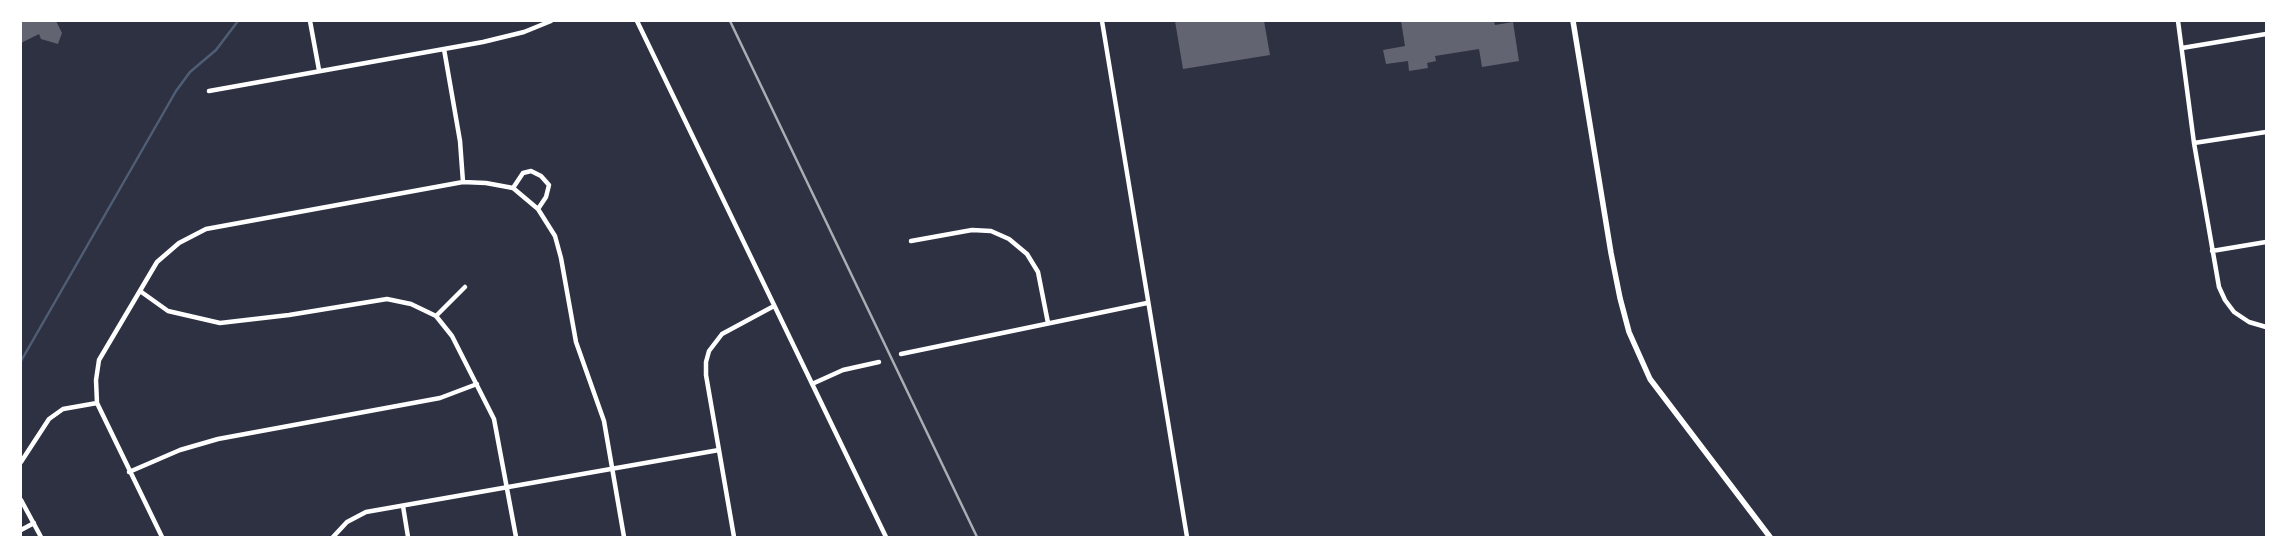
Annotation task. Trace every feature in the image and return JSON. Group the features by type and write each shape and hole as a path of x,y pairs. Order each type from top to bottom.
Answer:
{"street":[{"path":"310,21 319,70"},
{"path":"209,91 504,38 551,21"},
{"path":"637,21 886,537"},
{"path":"1102,21 1187,537"},
{"path":"1573,21 1614,271 1629,332 1650,379 1770,537"},
{"path":"2178,21 2194,143 2218,287 2234,312 2249,322 2266,327"},
{"path":"2182,48 2266,34"},
{"path":"444,49 460,141 463,182"},
{"path":"2194,143 2266,132"},
{"path":"513,188 523,173 531,171 541,176 549,186 546,197 538,208"},
{"path":"162,537 97,403 96,380 99,360 157,262 180,243 206,229 463,182 486,183 513,188 538,208 559,245 576,342 600,407 624,537"},
{"path":"911,241 972,230 991,231 1009,239 1027,254 1038,272 1048,323"},
{"path":"2212,251 2266,242"},
{"path":"436,316 465,288"},
{"path":"140,290 168,311 220,323 289,315 388,299 411,304 436,316 452,336 489,406 498,434 516,537"},
{"path":"901,354 1147,303"},
{"path":"734,537 706,375 709,350 722,334 730,328 774,306"},
{"path":"812,384 843,370 879,362"},
{"path":"129,472 180,450 218,439 440,398 477,384"},
{"path":"21,462 49,419 64,409 97,403"},
{"path":"333,537 347,522 366,512 718,450"},
{"path":"21,500 41,537"},
{"path":"402,506 408,537"},
{"path":"21,530 34,523"}],"building":[{"path":"21,21 56,21 62,33 58,44 41,39 39,34 21,43"},
{"path":"1175,21 1264,21 1270,55 1183,69"},
{"path":"1401,21 1494,21 1495,25 1513,22 1519,61 1482,67 1479,49 1435,56 1436,61 1427,63 1428,68 1409,71 1408,61 1386,64 1383,50 1405,46"}],"waterway":[{"path":"21,361 176,91 190,72 216,50 238,21"}],"railway":[{"path":"730,21 977,537"}]}
